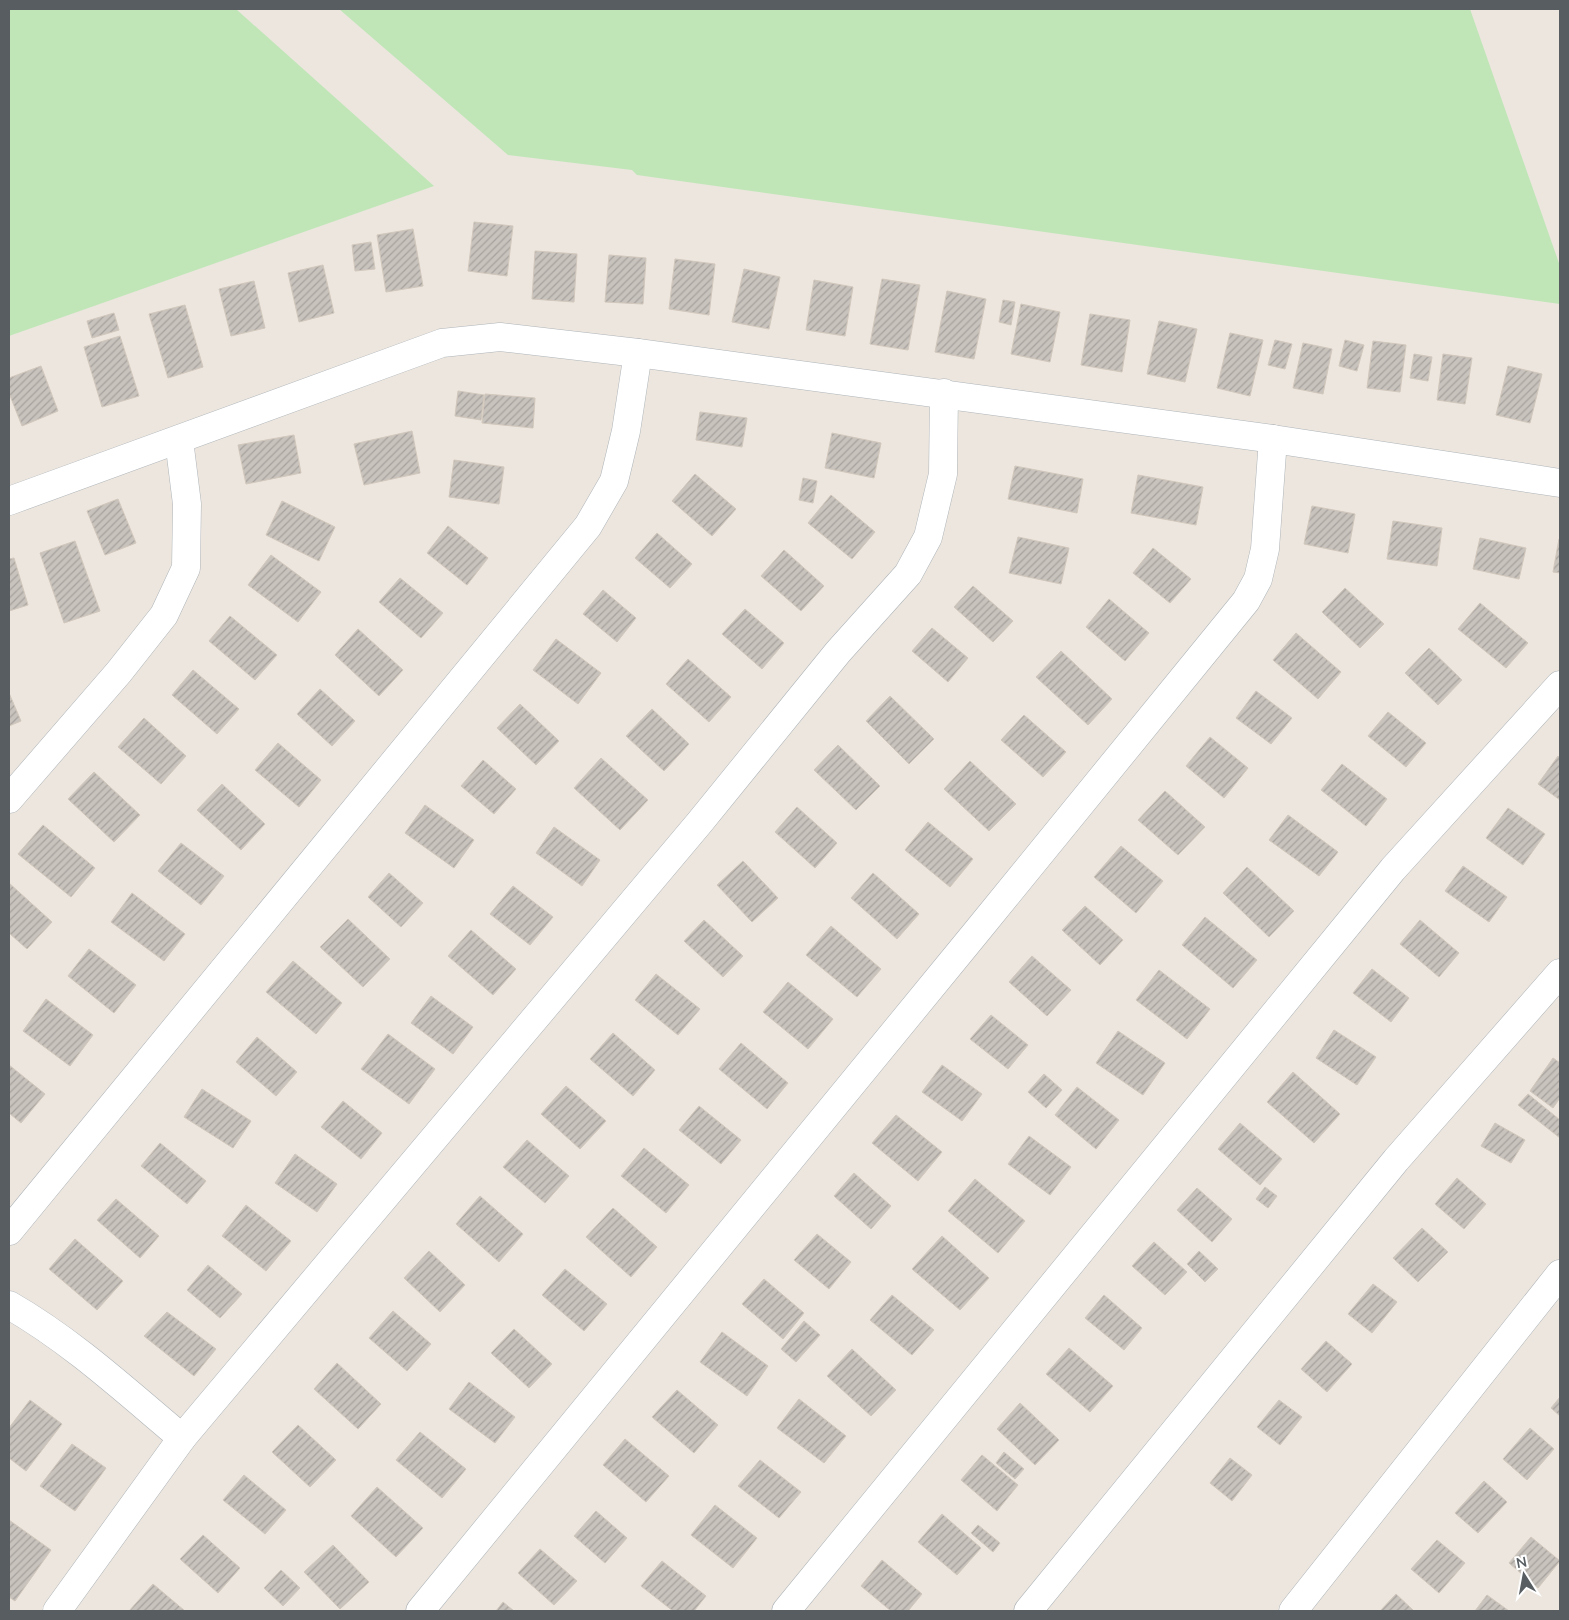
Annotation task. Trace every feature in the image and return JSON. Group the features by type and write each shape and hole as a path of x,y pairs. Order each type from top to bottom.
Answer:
{"street":[{"path":"9,501 442,343 500,337 638,352 944,393 1273,439 1560,483"},
{"path":"9,1231 588,526 614,481 626,431 638,352"},
{"path":"57,1611 182,1438 700,822 838,652 908,574 928,537 943,474 944,393"},
{"path":"420,1611 1246,601 1258,579 1265,549 1273,439"},
{"path":"9,799 119,672 164,615 186,568 187,504 179,440"},
{"path":"786,1611 1393,869 1560,685"},
{"path":"1028,1611 1396,1160 1560,974"},
{"path":"1293,1611 1560,1274"},
{"path":"9,1305 28,1316 95,1365 182,1438"}],"green space":[{"path":"9,9 236,9 434,186 9,336"},
{"path":"339,9 1470,9 1560,266 1560,304 637,175 632,170 508,155"}],"building":[{"path":"474,222 513,226 507,276 468,271"},
{"path":"413,229 423,286 386,292 377,235"},
{"path":"371,242 375,269 355,271 352,245"},
{"path":"535,251 577,254 574,302 532,299"},
{"path":"609,255 646,258 643,304 605,302"},
{"path":"675,259 715,264 709,315 669,309"},
{"path":"323,265 334,313 299,322 288,273"},
{"path":"744,269 780,277 769,329 732,322"},
{"path":"882,279 920,285 908,350 870,344"},
{"path":"814,280 853,287 845,336 806,330"},
{"path":"254,281 265,328 231,336 219,289"},
{"path":"947,291 986,299 974,359 935,352"},
{"path":"1003,300 1015,302 1011,325 999,322"},
{"path":"1021,304 1060,312 1050,362 1011,354"},
{"path":"185,305 203,367 168,378 149,314"},
{"path":"114,313 119,330 92,338 87,321"},
{"path":"1090,314 1130,320 1122,372 1081,365"},
{"path":"1159,321 1197,329 1185,382 1147,374"},
{"path":"1230,333 1263,340 1250,396 1217,388"},
{"path":"120,336 139,396 102,407 84,347"},
{"path":"1275,340 1292,344 1285,369 1268,365"},
{"path":"1345,340 1364,345 1357,371 1339,366"},
{"path":"1373,341 1406,345 1400,392 1367,388"},
{"path":"1303,343 1332,349 1323,394 1293,388"},
{"path":"1414,354 1432,357 1428,381 1410,378"},
{"path":"1443,354 1472,358 1465,404 1437,400"},
{"path":"41,366 58,411 22,426 9,393 9,378"},
{"path":"1508,366 1542,374 1530,423 1496,415"},
{"path":"458,391 484,395 481,420 455,416"},
{"path":"485,394 535,398 533,428 482,423"},
{"path":"700,412 747,418 742,447 696,440"},
{"path":"412,431 420,473 364,485 354,444"},
{"path":"832,433 881,443 874,478 825,468"},
{"path":"294,435 301,473 246,484 238,445"},
{"path":"454,460 504,467 499,504 449,497"},
{"path":"1015,466 1083,479 1077,513 1008,499"},
{"path":"695,474 736,509 712,536 672,501"},
{"path":"1138,475 1203,487 1196,525 1131,513"},
{"path":"803,478 817,481 813,503 799,500"},
{"path":"831,495 875,532 852,559 808,523"},
{"path":"118,499 136,543 105,555 87,511"},
{"path":"282,501 335,527 319,561 266,535"},
{"path":"1312,506 1355,514 1348,553 1304,544"},
{"path":"1393,521 1442,528 1437,566 1387,559"},
{"path":"448,526 488,558 467,585 427,553"},
{"path":"657,533 692,564 670,588 635,558"},
{"path":"1018,537 1069,548 1061,584 1009,573"},
{"path":"1480,538 1526,548 1519,579 1473,569"},
{"path":"1560,540 1560,573 1553,572"},
{"path":"75,541 100,611 64,623 40,553"},
{"path":"1153,548 1191,579 1170,603 1133,573"},
{"path":"784,550 824,586 801,611 761,576"},
{"path":"271,555 321,592 298,622 248,585"},
{"path":"14,558 28,605 9,611 9,559"},
{"path":"400,578 443,613 421,638 379,602"},
{"path":"973,586 1013,621 993,642 954,607"},
{"path":"1345,588 1384,624 1360,648 1322,612"},
{"path":"603,590 636,618 617,642 583,614"},
{"path":"1109,599 1149,633 1125,661 1086,627"},
{"path":"1480,603 1528,643 1506,668 1458,629"},
{"path":"745,609 784,643 762,669 722,634"},
{"path":"230,616 277,655 255,680 209,641"},
{"path":"932,628 968,658 948,682 912,651"},
{"path":"358,629 403,670 379,696 335,655"},
{"path":"1296,633 1341,672 1318,699 1273,660"},
{"path":"556,639 601,673 578,704 533,670"},
{"path":"1429,648 1462,680 1438,705 1405,673"},
{"path":"1061,651 1112,699 1088,725 1036,677"},
{"path":"688,659 731,697 709,722 666,684"},
{"path":"193,670 239,709 217,734 172,695"},
{"path":"320,689 355,721 332,746 297,714"},
{"path":"1256,691 1292,718 1271,744 1236,718"},
{"path":"9,693 21,721 9,726"},
{"path":"890,696 934,739 909,764 866,721"},
{"path":"520,704 559,741 536,765 497,728"},
{"path":"652,709 689,744 664,771 626,736"},
{"path":"1388,712 1426,743 1406,767 1368,736"},
{"path":"1024,715 1066,752 1043,777 1001,740"},
{"path":"144,718 186,756 161,784 118,747"},
{"path":"1210,737 1248,768 1224,798 1186,766"},
{"path":"278,743 321,780 299,807 255,770"},
{"path":"838,745 880,786 856,810 814,770"},
{"path":"1558,756 1560,758 1560,800 1538,784"},
{"path":"601,758 648,800 620,830 574,788"},
{"path":"483,760 516,789 494,814 461,786"},
{"path":"970,761 1016,804 989,831 944,789"},
{"path":"1342,764 1387,799 1366,826 1321,790"},
{"path":"94,772 140,815 114,842 68,799"},
{"path":"222,784 265,824 241,850 197,810"},
{"path":"1165,791 1205,827 1178,855 1138,820"},
{"path":"425,805 474,840 454,868 405,833"},
{"path":"797,807 837,843 815,868 775,832"},
{"path":"1508,808 1545,834 1523,865 1486,838"},
{"path":"1288,815 1338,852 1319,876 1269,840"},
{"path":"928,822 973,859 950,887 905,850"},
{"path":"43,825 95,868 71,897 18,854"},
{"path":"554,827 600,860 582,886 536,853"},
{"path":"181,843 224,876 201,905 158,871"},
{"path":"1121,846 1163,881 1136,913 1094,877"},
{"path":"743,861 778,898 752,922 717,885"},
{"path":"1463,866 1507,897 1489,922 1445,891"},
{"path":"1247,867 1294,911 1269,937 1223,893"},
{"path":"389,873 423,903 401,927 368,897"},
{"path":"873,873 919,914 897,939 851,898"},
{"path":"9,883 52,922 27,949 9,933"},
{"path":"513,886 553,917 530,945 490,914"},
{"path":"132,893 185,934 164,961 111,922"},
{"path":"1085,906 1123,940 1100,965 1062,930"},
{"path":"1205,917 1257,960 1233,988 1182,945"},
{"path":"348,919 390,959 363,987 320,947"},
{"path":"704,920 743,956 723,977 684,941"},
{"path":"1420,920 1459,953 1439,977 1400,944"},
{"path":"831,926 881,969 857,997 806,955"},
{"path":"471,930 516,969 493,995 448,956"},
{"path":"89,949 136,985 114,1013 68,976"},
{"path":"1032,956 1071,990 1047,1016 1009,982"},
{"path":"293,961 342,1003 316,1034 266,992"},
{"path":"1372,969 1409,998 1391,1022 1353,993"},
{"path":"1159,970 1210,1009 1187,1039 1136,1000"},
{"path":"656,974 700,1009 678,1035 635,1000"},
{"path":"788,982 833,1019 808,1049 763,1012"},
{"path":"431,996 473,1027 453,1054 411,1023"},
{"path":"46,999 93,1035 70,1066 23,1031"},
{"path":"991,1015 1028,1045 1008,1069 970,1039"},
{"path":"1334,1030 1376,1057 1357,1085 1316,1058"},
{"path":"1118,1031 1165,1063 1143,1095 1096,1063"},
{"path":"613,1033 655,1070 633,1096 590,1059"},
{"path":"388,1034 435,1069 409,1104 361,1069"},
{"path":"257,1037 297,1072 276,1096 236,1062"},
{"path":"741,1043 788,1083 767,1109 719,1069"},
{"path":"1553,1058 1560,1063 1560,1098 1553,1108 1530,1091"},
{"path":"9,1065 45,1094 21,1123 9,1113"},
{"path":"942,1065 982,1094 962,1121 922,1092"},
{"path":"1293,1072 1340,1114 1314,1143 1267,1102"},
{"path":"1044,1074 1062,1090 1046,1108 1028,1092"},
{"path":"566,1086 606,1121 580,1149 541,1114"},
{"path":"1077,1087 1119,1120 1096,1149 1055,1115"},
{"path":"202,1089 251,1121 233,1148 184,1117"},
{"path":"1528,1094 1560,1120 1560,1138 1518,1105"},
{"path":"343,1101 382,1133 361,1159 321,1127"},
{"path":"699,1106 741,1140 721,1164 679,1130"},
{"path":"896,1115 942,1152 918,1181 872,1143"},
{"path":"1240,1123 1282,1159 1260,1185 1218,1149"},
{"path":"1495,1123 1525,1140 1511,1163 1481,1146"},
{"path":"1029,1136 1071,1167 1050,1195 1008,1164"},
{"path":"527,1140 569,1176 545,1203 503,1167"},
{"path":"160,1143 206,1181 187,1204 141,1166"},
{"path":"644,1148 689,1185 666,1213 621,1176"},
{"path":"295,1154 337,1184 317,1212 275,1183"},
{"path":"854,1173 891,1206 871,1229 834,1196"},
{"path":"1457,1178 1486,1204 1464,1229 1435,1204"},
{"path":"975,1179 1025,1221 998,1253 948,1211"},
{"path":"1265,1187 1277,1196 1268,1208 1256,1199"},
{"path":"1197,1188 1232,1219 1212,1242 1177,1210"},
{"path":"480,1196 523,1234 499,1262 456,1224"},
{"path":"116,1199 159,1236 140,1258 97,1220"},
{"path":"246,1205 291,1241 266,1271 222,1236"},
{"path":"613,1208 657,1247 631,1277 586,1237"},
{"path":"1422,1228 1448,1252 1418,1282 1393,1258"},
{"path":"817,1234 851,1262 829,1289 794,1260"},
{"path":"942,1236 989,1278 960,1310 912,1269"},
{"path":"75,1239 123,1281 97,1310 49,1269"},
{"path":"1154,1242 1187,1272 1165,1295 1132,1266"},
{"path":"429,1251 465,1285 440,1312 404,1278"},
{"path":"1199,1251 1218,1269 1205,1282 1187,1264"},
{"path":"208,1265 242,1294 220,1318 187,1290"},
{"path":"565,1269 607,1304 584,1331 542,1295"},
{"path":"764,1279 804,1313 783,1339 742,1304"},
{"path":"1373,1284 1397,1302 1372,1333 1348,1314"},
{"path":"892,1295 934,1330 912,1355 870,1320"},
{"path":"1104,1295 1142,1328 1124,1350 1085,1318"},
{"path":"393,1311 431,1344 407,1371 369,1338"},
{"path":"167,1312 216,1349 194,1376 144,1336"},
{"path":"804,1321 820,1335 796,1362 781,1349"},
{"path":"514,1329 552,1364 529,1388 491,1353"},
{"path":"722,1332 768,1366 747,1396 700,1362"},
{"path":"1326,1341 1352,1364 1327,1392 1301,1369"},
{"path":"1069,1348 1113,1386 1090,1412 1046,1374"},
{"path":"852,1349 896,1390 871,1416 827,1376"},
{"path":"337,1363 381,1404 358,1429 314,1389"},
{"path":"469,1382 515,1417 495,1443 449,1409"},
{"path":"677,1390 718,1425 694,1453 652,1417"},
{"path":"1560,1397 1560,1416 1551,1408"},
{"path":"799,1399 846,1436 824,1463 777,1428"},
{"path":"30,1400 62,1424 26,1471 9,1458 9,1428"},
{"path":"1279,1400 1302,1417 1280,1445 1257,1427"},
{"path":"1020,1403 1059,1440 1035,1465 997,1429"},
{"path":"298,1425 336,1460 310,1487 272,1452"},
{"path":"1530,1428 1554,1449 1527,1480 1503,1459"},
{"path":"420,1432 466,1469 442,1498 396,1460"},
{"path":"625,1439 669,1476 646,1502 603,1465"},
{"path":"72,1444 106,1468 75,1511 40,1486"},
{"path":"1004,1452 1024,1469 1015,1479 996,1463"},
{"path":"982,1455 1018,1485 997,1511 961,1480"},
{"path":"1230,1458 1252,1475 1232,1501 1210,1483"},
{"path":"760,1460 801,1492 779,1518 738,1486"},
{"path":"244,1475 286,1510 265,1534 223,1500"},
{"path":"1484,1481 1507,1502 1478,1533 1455,1513"},
{"path":"377,1487 423,1528 396,1557 351,1516"},
{"path":"715,1505 757,1538 733,1568 691,1535"},
{"path":"596,1511 627,1538 605,1563 574,1536"},
{"path":"942,1514 981,1548 957,1575 918,1542"},
{"path":"9,1520 51,1550 15,1601 9,1597"},
{"path":"978,1525 1000,1543 993,1552 971,1533"},
{"path":"203,1535 240,1568 218,1593 180,1559"},
{"path":"1531,1537 1560,1561 1538,1588 1509,1563"},
{"path":"1437,1540 1465,1563 1439,1593 1411,1569"},
{"path":"333,1545 369,1582 340,1609 304,1572"},
{"path":"540,1549 577,1581 554,1605 518,1573"},
{"path":"882,1560 922,1594 908,1611 891,1611 861,1586"},
{"path":"662,1561 706,1596 694,1611 673,1611 641,1586"},
{"path":"281,1570 300,1588 283,1606 264,1588"},
{"path":"153,1584 185,1611 129,1611"},
{"path":"1396,1594 1414,1611 1380,1611"},
{"path":"1487,1595 1509,1611 1475,1611"},
{"path":"503,1602 514,1611 496,1611"}]}
